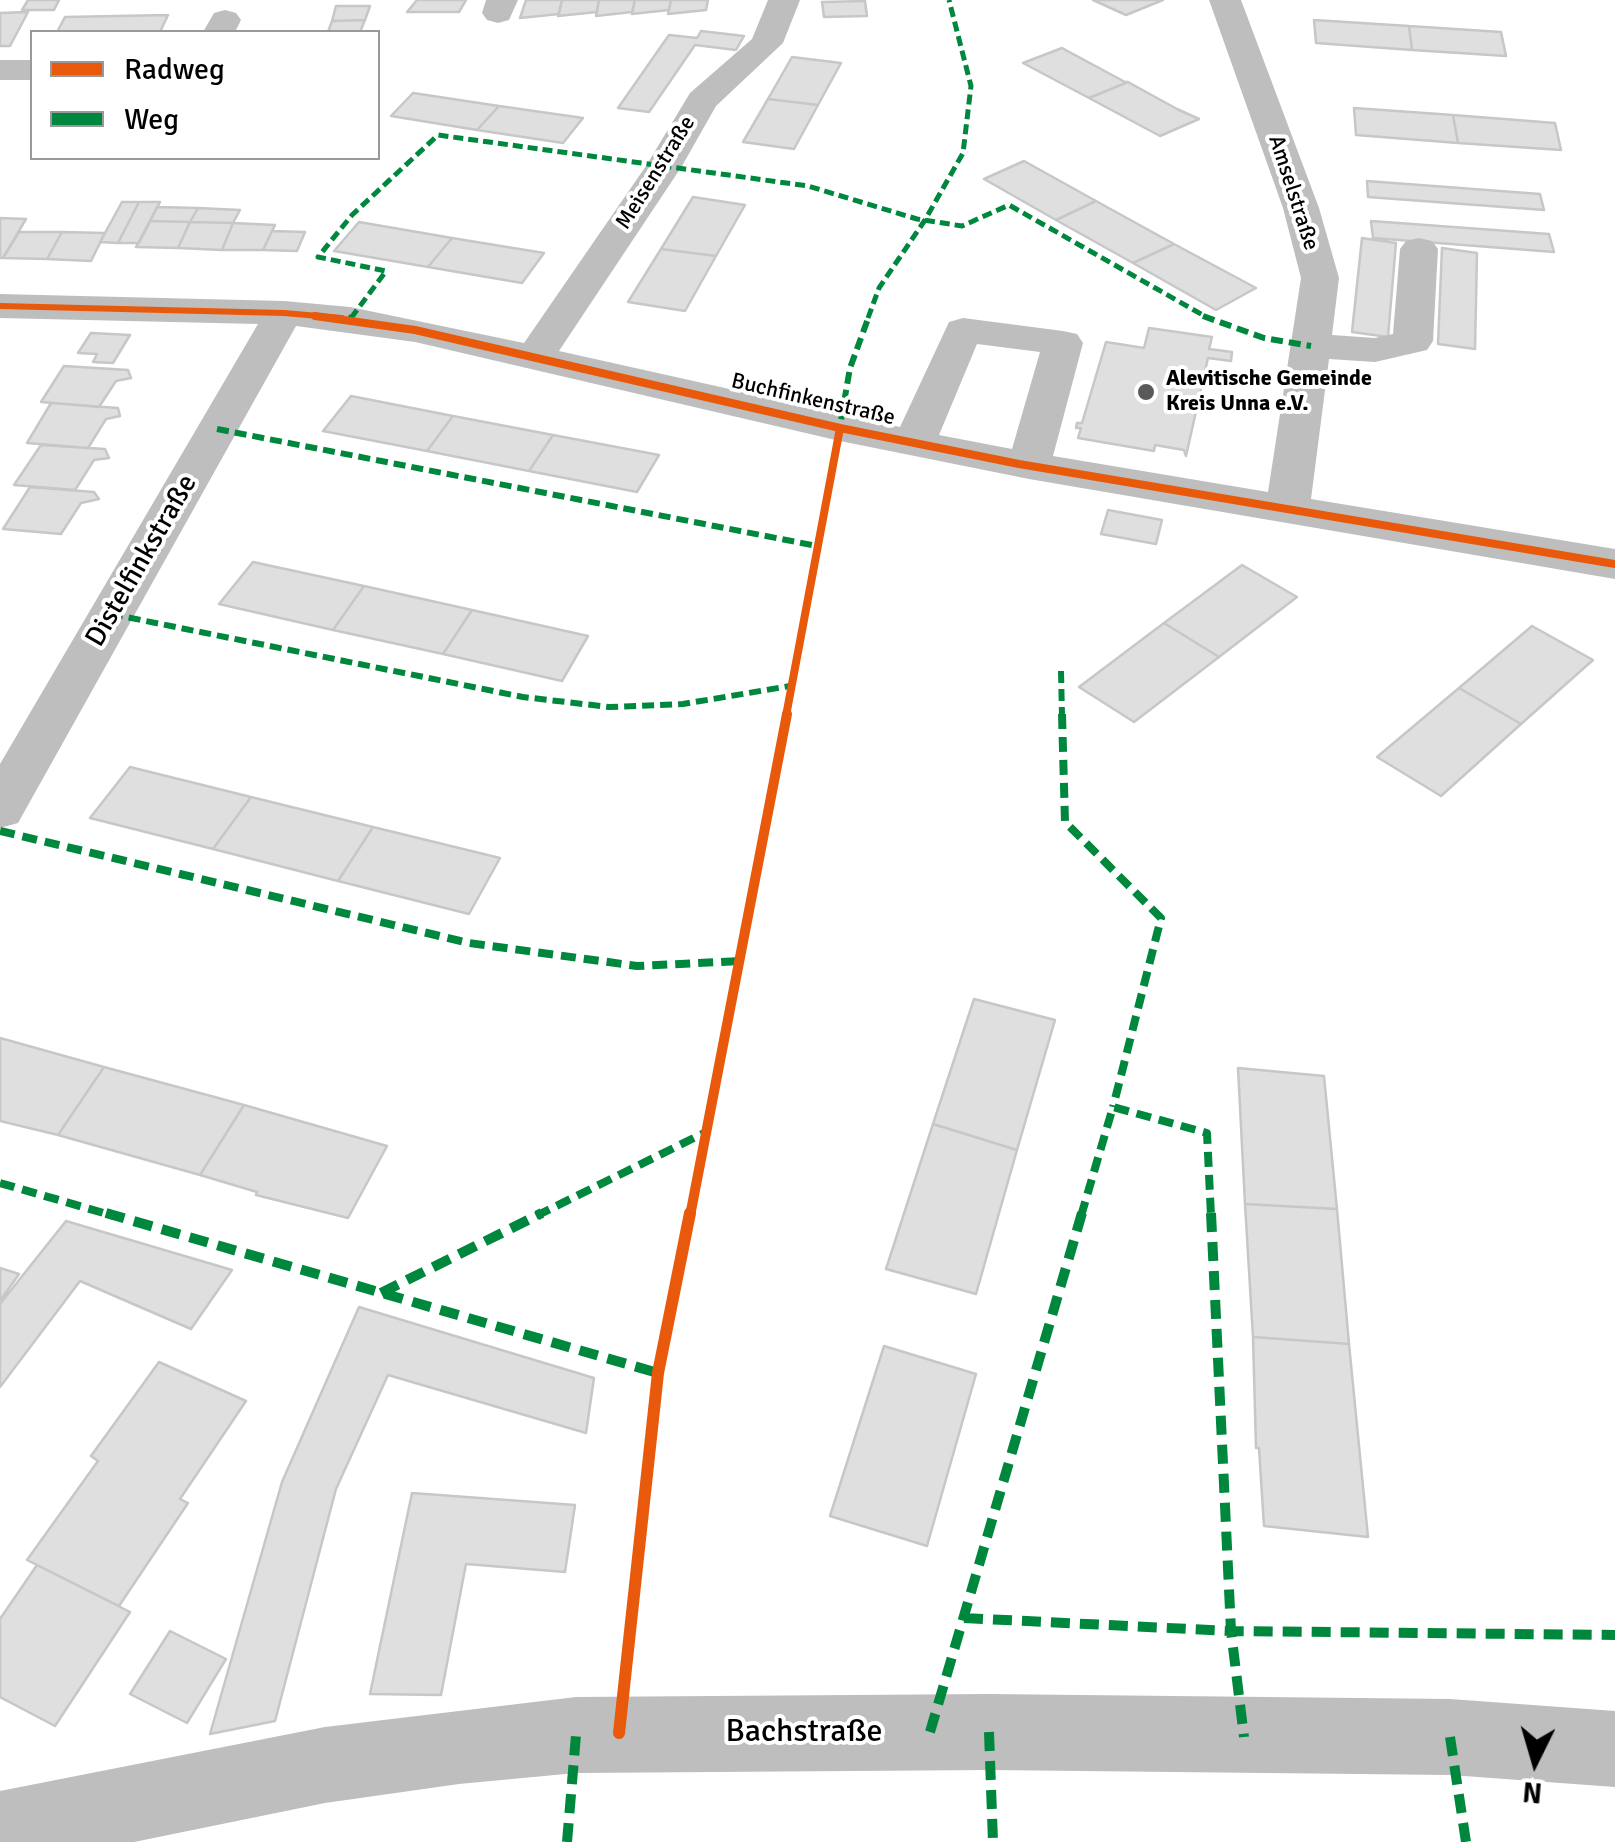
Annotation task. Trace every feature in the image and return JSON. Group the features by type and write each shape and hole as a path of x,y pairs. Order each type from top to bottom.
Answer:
{"street":[{"name":"Meisenstraße","path":"535,356 664,166 702,100 767,42 784,0"},
{"name":"Amselstraße","path":"1225,0 1301,208 1320,278 1287,510"},
{"path":"1311,346 1376,350 1413,341 1418,249"},
{"name":"Buchfinkenstraße","path":"0,306 284,313 416,330 1029,466 1615,564"},
{"name":"Distelfinkstraße","path":"0,809 284,313"},
{"path":"914,443 963,330 1063,342 1029,466"},
{"name":"Bachstraße","path":"0,1830 325,1766 460,1746 591,1734 989,1732 1450,1738 1615,1749"}],"building":[{"path":"28,0 59,0 54,10 22,10"},
{"path":"417,0 466,0 459,12 407,12"},
{"path":"526,0 562,0 559,14 520,18"},
{"path":"562,0 599,0 597,12 558,16"},
{"path":"599,0 635,0 632,12 596,16"},
{"path":"635,0 671,0 669,10 632,14"},
{"path":"671,0 708,0 706,10 668,14"},
{"path":"1093,0 1163,0 1126,15"},
{"path":"865,1 867,16 824,17 822,2"},
{"path":"336,6 370,6 365,20 332,21"},
{"path":"28,12 10,46 0,46 0,13"},
{"path":"168,15 161,30 58,30 65,17"},
{"path":"365,20 361,30 329,30 332,21"},
{"path":"1314,20 1409,26 1412,50 1316,43"},
{"path":"1409,26 1501,32 1506,56 1412,50"},
{"path":"701,31 744,36 736,50 695,45 649,112 618,108 669,35 697,38"},
{"path":"1062,48 1128,82 1089,98 1023,63"},
{"path":"792,57 841,63 818,105 768,99"},
{"path":"1128,82 1199,119 1160,136 1089,98"},
{"path":"413,93 499,106 477,130 391,116"},
{"path":"768,99 818,105 794,149 743,142"},
{"path":"499,106 583,118 563,143 477,130"},
{"path":"1354,108 1453,115 1458,143 1356,135"},
{"path":"1453,115 1555,123 1561,150 1458,143"},
{"path":"1024,161 1096,201 1056,220 984,179"},
{"path":"1367,181 1540,194 1544,210 1368,197"},
{"path":"693,197 745,205 716,256 661,249"},
{"path":"1096,201 1174,244 1133,263 1056,220"},
{"path":"122,202 139,202 118,243 100,242"},
{"path":"139,202 160,202 139,243 118,243"},
{"path":"157,207 198,208 190,222 150,221"},
{"path":"198,208 240,210 233,223 190,222"},
{"path":"0,218 26,219 3,258 0,258"},
{"path":"150,221 190,222 178,248 136,247"},
{"path":"1371,221 1549,234 1554,252 1373,238"},
{"path":"190,222 233,223 222,250 178,248"},
{"path":"359,222 452,238 428,267 334,251"},
{"path":"233,223 275,225 263,250 222,250"},
{"path":"272,231 305,232 297,251 263,250"},
{"path":"19,232 62,232 47,259 3,258"},
{"path":"62,232 105,233 91,261 47,259"},
{"path":"452,238 544,253 522,283 428,267"},
{"path":"1362,238 1396,243 1388,337 1352,332"},
{"path":"1174,244 1256,288 1216,310 1133,263"},
{"path":"1442,248 1477,253 1475,349 1438,344"},
{"path":"661,249 716,256 685,311 628,302"},
{"name":"Alevitische Gemeinde Kreis Unna e.V.","path":"1149,328 1212,337 1209,349 1232,352 1231,361 1208,358 1186,456 1184,450 1155,445 1154,451 1078,438 1081,428 1076,428 1077,423 1082,423 1106,342 1144,348"},
{"path":"91,333 130,335 113,363 93,362 97,354 78,353"},
{"path":"64,366 128,370 131,378 116,381 99,407 41,402"},
{"path":"351,396 453,416 427,451 323,431"},
{"path":"51,403 118,408 120,416 106,419 88,448 27,443"},
{"path":"453,416 553,435 529,471 427,451"},
{"path":"553,435 659,455 637,492 529,471"},
{"path":"41,445 105,449 109,458 94,460 75,490 14,485"},
{"path":"30,487 94,492 99,499 81,503 61,534 3,529"},
{"path":"1108,510 1162,520 1156,544 1101,534"},
{"path":"253,562 364,586 333,630 219,604"},
{"path":"1242,565 1297,597 1219,657 1164,623"},
{"path":"364,586 472,610 443,654 333,630"},
{"path":"472,610 588,636 562,681 443,654"},
{"path":"1164,623 1219,657 1134,722 1079,687"},
{"path":"1532,626 1593,660 1521,724 1459,688"},
{"path":"1459,688 1521,724 1441,796 1377,757"},
{"path":"130,767 251,797 213,849 90,818"},
{"path":"251,797 373,827 338,881 213,849"},
{"path":"373,827 500,858 469,914 338,881"},
{"path":"974,999 1055,1020 1017,1150 933,1124"},
{"path":"0,1038 104,1067 58,1135 0,1121"},
{"path":"104,1067 244,1105 200,1175 58,1135"},
{"path":"1238,1068 1324,1076 1337,1209 1245,1204"},
{"path":"244,1105 387,1146 348,1218 256,1195 257,1192 200,1175"},
{"path":"933,1124 1017,1150 976,1294 886,1269"},
{"path":"1245,1204 1337,1209 1349,1344 1253,1337"},
{"path":"66,1221 232,1270 191,1329 80,1281 0,1387 0,1304"},
{"path":"0,1268 19,1274 0,1301"},
{"path":"359,1307 594,1378 586,1433 388,1375 336,1489 275,1721 210,1734 282,1482"},
{"path":"1253,1337 1349,1344 1368,1537 1264,1526 1256,1448"},
{"path":"884,1346 976,1374 927,1546 830,1516"},
{"path":"159,1362 246,1401 180,1499 188,1503 119,1606 27,1560 98,1461 91,1456"},
{"path":"412,1493 575,1505 565,1572 466,1564 441,1695 370,1694"},
{"path":"37,1565 130,1612 55,1726 0,1697 0,1619"},
{"path":"170,1631 226,1659 187,1723 130,1694"}],"marked path":[{"path":"838,437 850,368 879,288 925,220 963,153 971,86 949,0"},
{"path":"350,319 386,271 318,257 352,215 438,135 808,186 917,219 962,226 1009,205 1216,323 1264,338 1311,346"},
{"path":"217,429 817,546"},
{"path":"111,614 523,697 609,707 683,704 790,686"},
{"path":"1061,671 1065,822 1161,918 1113,1107"},
{"path":"0,831 469,943 637,966 740,961"},
{"path":"930,1732 1113,1107 1207,1133 1231,1631 1244,1737"},
{"path":"381,1293 706,1132"},
{"path":"0,1183 658,1373"},
{"path":"964,1618 1231,1631 1615,1635"},
{"path":"989,1732 993,1842"},
{"path":"567,1842 576,1735"},
{"path":"1450,1737 1466,1842"}],"cycle path":[{"path":"0,306 284,313 350,319 415,330 840,428 1019,464 1615,564"},
{"path":"619,1733 658,1373 730,1016 840,428"}],"place":[{"name":"Alevitische Gemeinde Kreis Unna e.V.","path":"1146,392"}]}
